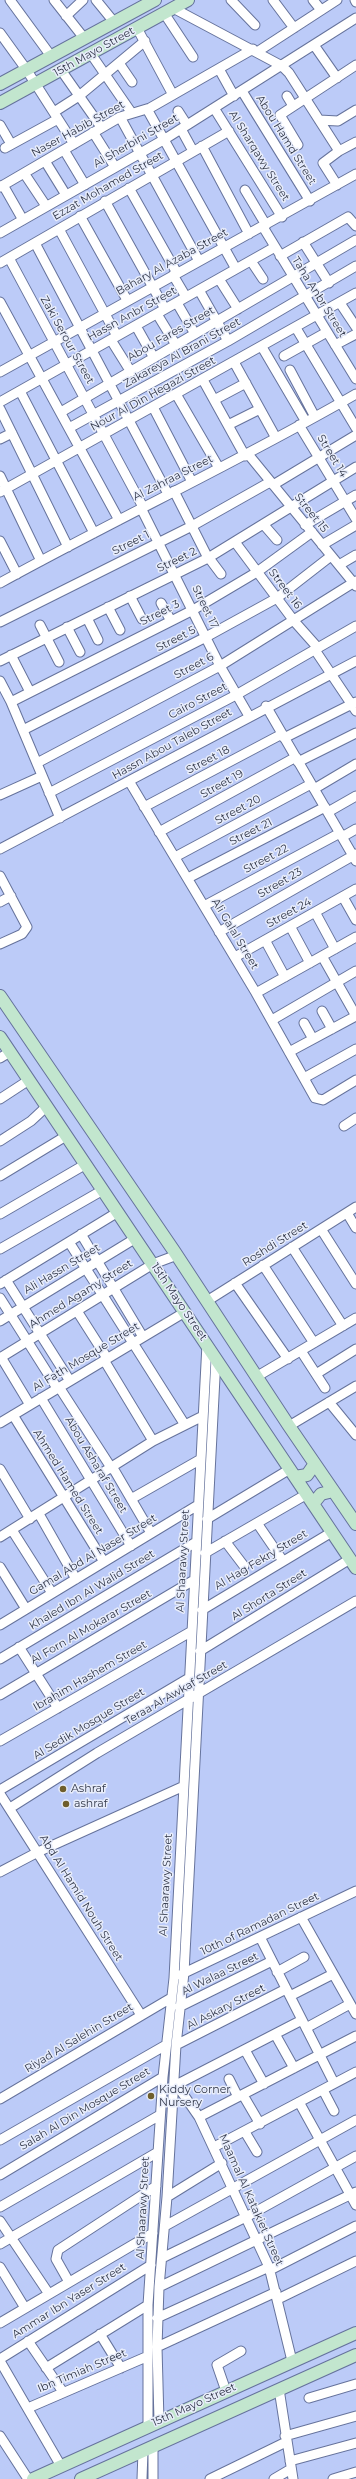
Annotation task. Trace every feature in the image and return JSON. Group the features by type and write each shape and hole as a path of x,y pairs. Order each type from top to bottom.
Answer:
{"main road":[{"name":"15th Mayo Street","path":"0,84 154,0"},
{"name":"15th Mayo Street","path":"0,103 188,0"},
{"path":"0,996 177,1255 314,1465 356,1524"},
{"name":"15th Mayo Street","path":"0,1037 5,1055 29,1080 353,1563"},
{"path":"293,1473 307,1474 314,1465"},
{"path":"310,1499 333,1491"},
{"name":"15th Mayo Street","path":"34,2479 154,2423 356,2333"},
{"name":"15th Mayo Street","path":"82,2479 356,2355"}],"street":[{"path":"10,0 51,56"},
{"path":"54,0 84,38"},
{"path":"66,16 83,0"},
{"path":"96,0 114,22"},
{"path":"231,0 255,25"},
{"path":"273,0 294,28"},
{"path":"314,0 322,10"},
{"name":"Naser Habib Street","path":"2,186 120,117 131,112 147,109 174,95 294,28 337,0"},
{"path":"169,11 255,50 282,66 305,98 339,152"},
{"path":"169,11 193,57"},
{"name":"Al Sherbini Street","path":"1,232 165,139 356,18"},
{"path":"137,28 174,95"},
{"path":"1,37 36,84 74,144"},
{"path":"0,125 8,146 56,116 145,41"},
{"path":"314,45 337,78"},
{"path":"91,54 131,112"},
{"path":"119,63 132,82"},
{"path":"298,145 279,117 293,106 356,65"},
{"name":"Abou Hamd Street","path":"219,69 238,94 310,201"},
{"path":"60,70 79,96 115,167"},
{"path":"287,96 293,106"},
{"name":"Al Sharqawy Street","path":"214,108 282,217"},
{"path":"147,109 177,160 236,269"},
{"path":"319,120 338,121 356,110"},
{"path":"178,111 193,151"},
{"path":"120,117 199,261"},
{"name":"Ezzat Mohamed Street","path":"0,263 229,131"},
{"path":"338,185 324,163 356,142"},
{"path":"202,146 249,234"},
{"path":"64,150 85,185"},
{"path":"45,161 66,195"},
{"path":"24,173 46,206"},
{"name":"Bahary Al Azaba Street","path":"1,368 30,355 152,286 355,177"},
{"path":"2,186 23,220"},
{"path":"129,188 186,297"},
{"name":"Taha Anbr Street","path":"245,190 275,248 356,379"},
{"path":"106,201 152,286 161,312 176,345"},
{"path":"80,216 127,300"},
{"path":"280,256 350,217 356,226"},
{"path":"59,229 105,313 114,338 131,372"},
{"name":"Abou Fares Street","path":"61,412 356,240"},
{"path":"304,242 329,282"},
{"path":"35,243 129,421 192,526 209,558 221,574"},
{"name":"Hassn Anbr Street","path":"0,402 275,248"},
{"name":"Zaki Serour Street","path":"8,258 105,434 142,507"},
{"path":"251,261 263,279"},
{"name":"Zakareya Al Brani Street","path":"70,428 305,297 356,266"},
{"path":"219,279 238,309"},
{"path":"199,290 228,340"},
{"name":"Nour Al Din Hegazi Street","path":"3,490 203,380 356,293"},
{"path":"177,303 195,334"},
{"path":"340,303 356,327"},
{"path":"1,307 30,355 119,520"},
{"path":"136,326 154,358"},
{"path":"296,328 356,428"},
{"path":"284,356 327,332"},
{"path":"336,345 356,334"},
{"name":"Street 14","path":"262,347 319,457 356,519"},
{"path":"347,365 356,360"},
{"path":"234,362 276,438"},
{"path":"290,370 315,416"},
{"name":"Street 15","path":"203,380 228,426 247,455 355,583"},
{"path":"214,400 246,383"},
{"path":"20,391 94,533"},
{"path":"176,394 219,468"},
{"name":"Al Zahraa Street","path":"0,583 142,507 247,455 356,394"},
{"path":"153,407 192,482"},
{"path":"0,409 68,547"},
{"path":"228,426 260,409"},
{"path":"0,439 12,433"},
{"name":"Street 1","path":"0,622 192,526 319,457 356,435"},
{"name":"Street 2","path":"0,661 209,558 356,467"},
{"path":"0,476 3,490 42,561"},
{"path":"305,524 356,495"},
{"name":"Street 17","path":"142,507 220,666 249,716"},
{"path":"264,524 277,540"},
{"path":"322,545 356,525"},
{"name":"Street 3","path":"11,702 193,610 257,572 312,532"},
{"path":"0,541 17,574"},
{"name":"Street 16","path":"235,542 294,621 317,649 331,674 355,706"},
{"name":"Street 5","path":"23,730 206,637 277,598 331,556"},
{"path":"339,565 356,556"},
{"name":"Street 6","path":"37,763 220,666 355,583"},
{"path":"130,596 142,619"},
{"path":"161,602 171,621"},
{"path":"108,607 120,630"},
{"path":"87,618 98,640"},
{"path":"40,625 59,662"},
{"name":"Cairo Street","path":"49,793 236,694 356,626"},
{"path":"67,627 80,652"},
{"path":"11,655 30,692"},
{"name":"Hassn Abou Taleb Street","path":"0,849 266,706 356,660"},
{"path":"0,681 11,702 60,818"},
{"path":"266,706 355,857"},
{"name":"Street 18","path":"144,807 283,736 355,706"},
{"name":"Street 19","path":"159,832 297,759 356,733"},
{"name":"Street 20","path":"175,857 356,764"},
{"path":"0,796 42,776"},
{"name":"Ali Galal Street","path":"129,781 235,957 318,1100 323,1100 356,1080"},
{"name":"Street 21","path":"188,878 356,796"},
{"name":"Street 22","path":"204,906 341,835 356,829"},
{"name":"Street 23","path":"220,932 355,857"},
{"path":"0,876 27,926 22,934 0,944"},
{"name":"Street 24","path":"235,957 356,889"},
{"path":"0,902 11,896"},
{"path":"343,896 356,920"},
{"path":"315,912 336,949"},
{"path":"290,926 310,963"},
{"path":"256,993 356,937"},
{"path":"265,940 285,978"},
{"path":"289,1052 356,1016 322,956"},
{"path":"272,1020 356,971"},
{"path":"322,1011 332,1029"},
{"path":"304,1023 313,1039"},
{"path":"304,1078 356,1049"},
{"path":"0,1099 29,1080"},
{"path":"0,1141 31,1121 46,1107"},
{"path":"344,1126 356,1118"},
{"path":"0,1176 66,1136"},
{"path":"0,1214 86,1164"},
{"path":"0,1249 103,1190"},
{"name":"Roshdi Street","path":"207,1301 356,1207"},
{"path":"70,1381 23,1306 3,1282 118,1212"},
{"path":"347,1213 356,1228"},
{"path":"321,1229 356,1284"},
{"path":"81,1234 143,1337"},
{"name":"Ali Hassn Street","path":"0,1321 136,1238"},
{"path":"69,1242 184,1425"},
{"path":"292,1247 343,1326"},
{"name":"Ahmed Agamy Street","path":"0,1357 153,1264 177,1255"},
{"path":"263,1265 314,1343"},
{"path":"235,1283 288,1359"},
{"path":"0,1298 112,1468 151,1533"},
{"path":"77,1311 153,1441"},
{"name":"Al Fath Mosque Street","path":"1,1420 13,1415 185,1312"},
{"path":"256,1377 356,1318"},
{"name":"Al Shaarawy Street","path":"154,2423 146,2357 148,2305 160,2114 174,1978 207,1344"},
{"path":"316,1374 356,1349"},
{"path":"301,1351 325,1388"},
{"path":"0,1357 30,1405"},
{"name":"Al Shaarawy Street","path":"154,2423 158,2287 165,2226 179,2007 184,1973 216,1358"},
{"path":"289,1426 355,1387"},
{"name":"Abou Asharaf Street","path":"41,1398 131,1546"},
{"path":"329,1402 356,1436"},
{"name":"Ahmed Hamed Street","path":"13,1415 104,1562"},
{"path":"0,1537 92,1481 153,1441 203,1416"},
{"path":"131,1499 201,1459"},
{"path":"0,1469 30,1519"},
{"path":"207,1519 293,1473"},
{"path":"206,1553 257,1523 310,1499"},
{"name":"Gamal Abd Al Naser Street","path":"0,1624 198,1505"},
{"path":"39,1514 76,1579"},
{"path":"257,1523 283,1561"},
{"path":"12,1530 52,1593"},
{"name":"Al Hag Fekry Street","path":"202,1610 332,1532"},
{"path":"225,1541 244,1566"},
{"name":"Khaled Ibn Al Walid Street","path":"0,1659 196,1542"},
{"name":"Al Shorta Street","path":"200,1652 353,1563"},
{"path":"0,1566 26,1609"},
{"name":"Al Forn Al Mokarar Street","path":"0,1695 36,1672 194,1580"},
{"name":"Teraa Al Awkaf Street","path":"10,1808 98,1753 356,1601"},
{"name":"Ibrahim Hashem Street","path":"0,1741 192,1632"},
{"path":"19,1647 58,1708"},
{"name":"Al Sedik Mosque Street","path":"0,1790 189,1678"},
{"path":"0,1872 38,1852 184,1786"},
{"name":"Abd Al Hamid Nouh Street","path":"0,1794 141,2015"},
{"name":"10th of Ramadan Street","path":"174,1978 356,1891"},
{"path":"301,1917 356,2014"},
{"path":"260,1937 334,2083"},
{"path":"277,1972 304,1957"},
{"name":"Al Walaa Street","path":"179,2007 272,1961"},
{"name":"Al Askary Street","path":"176,2045 288,1993 333,1974"},
{"name":"Riyad Al Salehin Street","path":"0,2098 171,1998"},
{"path":"175,2083 275,2034 304,2024 350,2004"},
{"path":"275,2034 294,2068"},
{"path":"199,2117 356,2036"},
{"path":"0,2140 166,2045"},
{"path":"245,2050 264,2084"},
{"path":"214,2147 245,2132 356,2072"},
{"name":"Salah Al Din Mosque Street","path":"0,2174 163,2077"},
{"path":"229,2079 260,2124"},
{"name":"Maamal Al Katakiet Street","path":"175,2083 199,2117 257,2240 269,2269 277,2296 292,2361"},
{"path":"323,2090 334,2111"},
{"path":"299,2102 335,2168 353,2193 356,2205"},
{"path":"0,2207 160,2114"},
{"path":"165,2226 356,2120"},
{"path":"245,2132 257,2152"},
{"path":"0,2244 158,2152"},
{"path":"162,2258 246,2217 356,2156"},
{"path":"167,2197 222,2164"},
{"path":"69,2282 56,2259 58,2250 156,2186"},
{"path":"158,2287 353,2193"},
{"path":"0,2221 48,2294"},
{"path":"157,2318 269,2269 356,2226"},
{"path":"0,2322 153,2233"},
{"path":"157,2347 356,2261"},
{"name":"Ammar Ibn Yaser Street","path":"0,2360 151,2265"},
{"path":"0,2267 4,2280 25,2308"},
{"path":"46,2368 148,2305"},
{"path":"100,2334 121,2368"},
{"path":"28,2341 63,2392"},
{"path":"226,2391 217,2365 242,2350"},
{"name":"Ibn Timiah Street","path":"28,2408 146,2357"},
{"path":"0,2360 61,2466"},
{"path":"309,2398 356,2384"},
{"path":"279,2389 293,2479"},
{"path":"210,2479 286,2439 356,2416"},
{"path":"0,2436 28,2479"},
{"path":"274,2479 291,2465 356,2443"},
{"path":"142,2479 148,2449"},
{"path":"148,2449 153,2479"},
{"path":"333,2479 356,2472"}],"place":[{"name":"Ashraf","path":"63,1789"},
{"name":"ashraf","path":"66,1804"},
{"name":"Kiddy Corner Nursery","path":"151,2096"}]}
